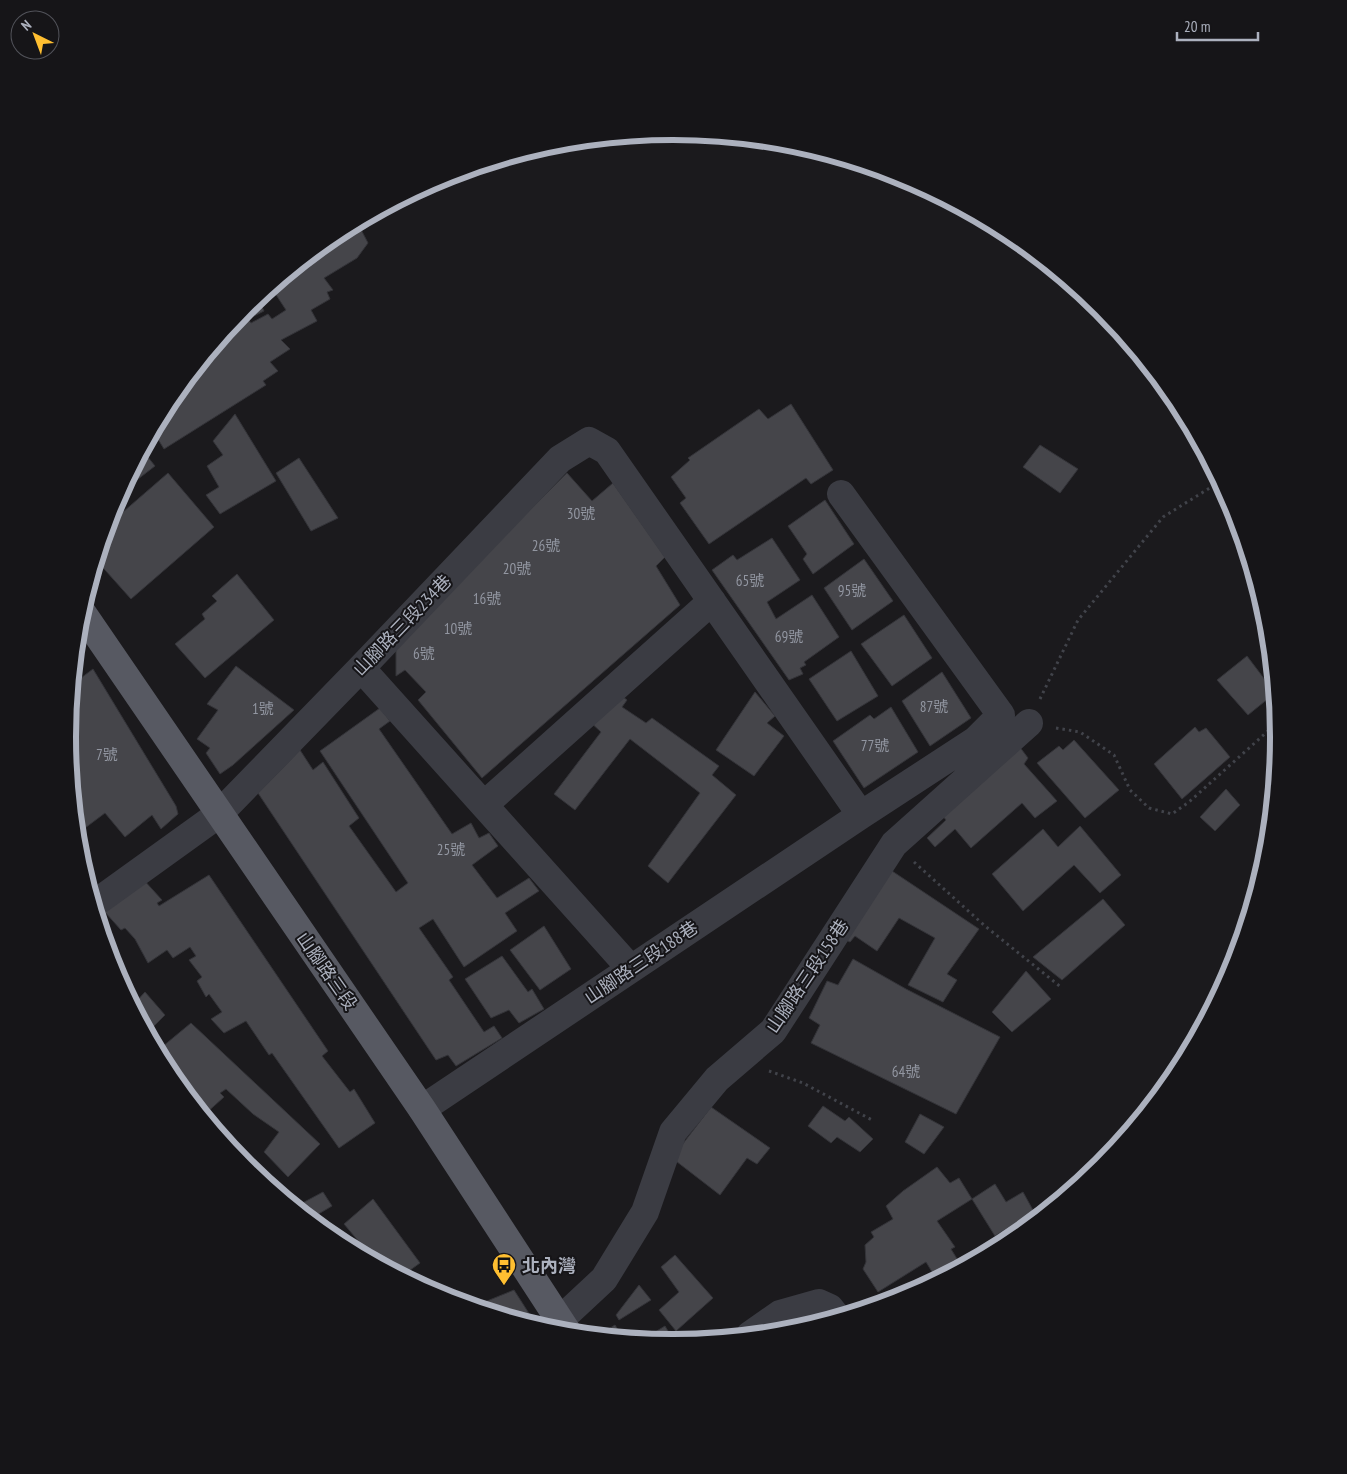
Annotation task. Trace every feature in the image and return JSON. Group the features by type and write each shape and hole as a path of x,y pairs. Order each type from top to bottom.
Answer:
{"main road":[{"name":"山腳路三段","path":"88,622 422,1110 563,1324"}],"lane":[{"name":"山腳路三段234巷","path":"99,900 219,814 560,459 589,440 607,451 712,601"},
{"name":"山腳路三段188巷","path":"422,1110 861,815 976,740 1001,715 841,494"},
{"path":"484,805 712,601 861,815"},
{"path":"361,668 631,969"},
{"name":"山腳路三段158巷","path":"565,1324 604,1279 645,1212 673,1132 717,1079 773,1032 894,844 1029,723"},
{"path":"762,1327 780,1314 819,1303 830,1308 833,1312"}],"path":[{"path":"1215,485 1163,517 1078,620 1029,723 1080,732 1114,755 1130,790 1149,808 1172,814 1189,802 1271,729"},
{"path":"894,844 985,926 1062,988"},
{"path":"734,1064 769,1071 803,1083 872,1120"}],"building":[{"path":"361,229 368,243 357,258 324,278 333,290 327,292 330,299 311,310 317,321 281,340 290,349 270,362 278,371 263,381 266,385 164,449 157,437 177,405 224,343 261,305 264,311 248,319 251,323 268,314 272,319 286,310 275,293 310,263"},
{"path":"791,404 833,470 811,484 806,478 709,544 680,503 686,498 671,477 690,460 688,458 759,409 768,419"},
{"path":"235,414 276,481 220,514 206,495 219,487 207,466 223,455 213,441"},
{"path":"1040,445 1078,469 1060,493 1023,467"},
{"path":"147,456 155,466 134,482"},
{"path":"299,458 338,518 311,531 276,473"},
{"path":"168,473 214,527 131,599 102,566 119,515"},
{"path":"567,473 592,501 613,483 665,557 656,566 680,605 482,778 418,700 426,692 405,670 396,676 396,644"},
{"path":"825,500 854,544 813,574 803,559 807,554 788,526"},
{"path":"772,538 800,580 767,602 776,619 812,595 839,637 804,662 806,665 800,668 803,674 789,680 712,570 733,555 737,560"},
{"path":"864,559 893,601 852,630 824,588"},
{"path":"237,574 274,620 205,678 175,644 205,619 202,614 217,601 212,596"},
{"path":"904,615 932,658 892,686 861,644"},
{"path":"851,651 878,696 837,721 809,679"},
{"path":"1247,656 1268,684 1269,698 1248,715 1217,680"},
{"path":"236,666 294,710 233,765 220,774 206,753 210,748 197,739 218,710 207,704"},
{"path":"93,669 176,806 178,814 161,829 152,815 125,837 105,813 84,829 76,737 79,679"},
{"path":"942,672 971,718 930,746 902,701"},
{"path":"755,692 775,716 767,723 784,736 754,776 716,750"},
{"path":"619,694 627,700 622,707 646,723 652,718 719,766 712,775 736,795 668,883 648,866 700,793 630,739 575,810 554,794 601,732 588,720"},
{"path":"891,707 918,752 864,788 833,741 870,715 874,719"},
{"path":"380,708 390,721 379,729 452,834 471,823 479,838 489,833 498,846 472,865 497,898 529,878 539,891 505,913 517,931 464,967 433,919 419,928 453,977 449,980 484,1032 494,1026 502,1038 456,1066 448,1055 436,1060 258,793 300,750 313,770 323,762 359,818 349,826 396,892 408,883 320,751"},
{"path":"1195,727 1199,732 1206,728 1230,757 1182,799 1154,764"},
{"path":"1074,740 1119,790 1085,818 1037,763 1059,746 1063,750"},
{"path":"1019,746 1028,758 1024,764 1057,801 1035,818 1022,803 971,848 955,829 935,847 927,838 946,820 942,815"},
{"path":"1226,789 1240,805 1215,831 1200,817"},
{"path":"1080,826 1121,875 1100,893 1074,865 1023,911 992,874 1043,829 1058,847"},
{"path":"886,867 979,929 947,974 957,980 943,1002 908,985 935,938 899,918 877,951 855,936 850,942 844,939"},
{"path":"209,875 328,1051 322,1056 350,1092 354,1089 375,1123 339,1148 272,1053 269,1055 246,1021 224,1033 211,1019 222,1012 209,994 206,997 197,981 202,977 189,960 196,956 190,947 173,958 167,950 148,963 135,939 125,928 121,930 104,911 142,878 162,900 157,903 159,906"},
{"path":"1103,899 1125,925 1062,980 1033,957"},
{"path":"544,926 571,969 540,990 510,950"},
{"path":"502,956 528,992 532,989 544,1009 519,1023 509,1010 491,1018 465,979"},
{"path":"853,959 906,989 1000,1037 956,1114 811,1043 820,1025 809,1018 827,981 838,985"},
{"path":"1026,971 1051,999 1012,1032 992,1012"},
{"path":"145,992 165,1015 152,1028 138,1001"},
{"path":"191,1023 320,1144 288,1177 264,1152 279,1132 253,1114 226,1089 220,1093 224,1097 208,1111 163,1046"},
{"path":"823,1106 845,1121 849,1117 873,1139 860,1152 837,1137 831,1143 808,1126"},
{"path":"711,1107 770,1148 757,1164 747,1158 720,1195 672,1158"},
{"path":"920,1114 944,1127 924,1154 905,1142"},
{"path":"937,1167 950,1183 959,1178 972,1199 937,1221 955,1247 951,1249 959,1261 934,1275 926,1262 878,1292 863,1269 866,1262 865,1245 874,1237 871,1232 893,1219 886,1206 903,1191"},
{"path":"995,1184 1006,1202 1023,1192 1034,1212 995,1236 972,1199"},
{"path":"323,1192 332,1206 316,1215 301,1204"},
{"path":"373,1199 420,1263 407,1272 363,1247 344,1224"},
{"path":"675,1255 713,1298 676,1331 659,1310 679,1292 661,1267"},
{"path":"639,1285 651,1300 619,1320 616,1315"},
{"path":"514,1290 531,1317 488,1305 487,1301"},
{"path":"615,1325 619,1331 607,1330"},
{"path":"665,1326 670,1334 653,1333"}],"place":[{"name":"北內灣","path":"504,1286"}]}
